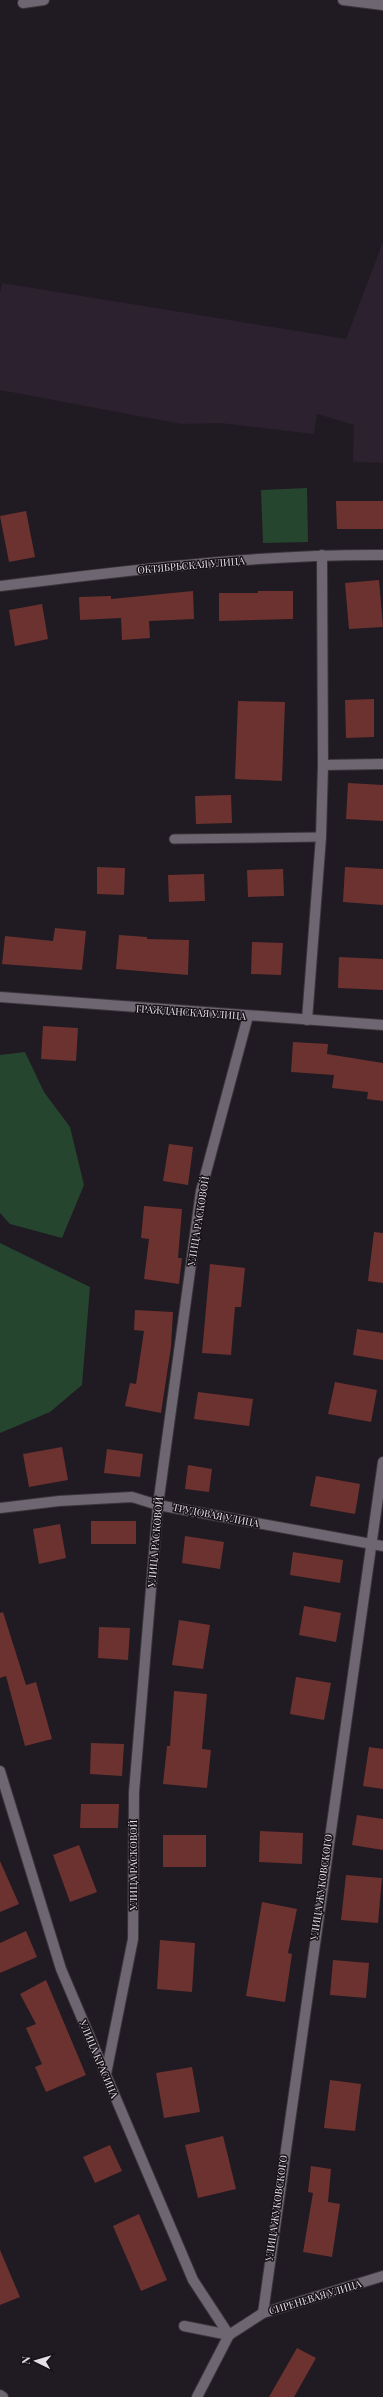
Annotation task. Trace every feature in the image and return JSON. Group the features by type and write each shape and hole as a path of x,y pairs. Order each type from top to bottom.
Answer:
{"street":[{"path":"23,3 44,0"},
{"path":"343,0 383,5"},
{"path":"307,1020 321,837 323,764 322,555"},
{"name":"ОКТЯБРЬСКАЯ УЛИЦА","path":"0,586 211,562 322,555 383,555"},
{"path":"323,764 383,764"},
{"name":"ГРАЖДАНСКАЯ УЛИЦА","path":"0,997 383,1025"},
{"name":"УЛИЦА РАСКОВОЙ","path":"106,2074 133,1939 134,1792 158,1504 201,1191 248,1016"},
{"name":"УЛИЦА ЖУКОВСКОГО","path":"263,2313 370,1544 383,1462"},
{"name":"ТРУДОВАЯ УЛИЦА","path":"0,1508 59,1501 132,1497 158,1504 383,1546"},
{"name":"УЛИЦА КРАСИНА","path":"0,1771 61,1969 193,2280 229,2335"},
{"name":"СИРЕНЕВАЯ УЛИЦА","path":"229,2335 263,2313 383,2276"},
{"path":"184,2326 229,2335 197,2397"}],"lane":[{"path":"174,839 321,837"}],"shaded area":[{"path":"383,242 383,463 353,462 354,425 317,414 314,434 220,423 181,424 0,390 0,293 2,283 346,339"}],"green space":[{"path":"307,488 308,542 263,543 261,490"},
{"path":"25,1052 44,1092 70,1127 84,1185 62,1238 10,1224 0,1213 0,1055"},
{"path":"0,1243 90,1287 82,1385 50,1412 0,1433"}],"building":[{"path":"336,501 383,501 383,529 337,529"},
{"path":"26,511 35,557 9,562 0,516"},
{"path":"379,580 383,627 349,629 345,583"},
{"path":"193,591 194,619 149,621 150,638 122,640 121,618 80,620 79,597 111,596 111,599"},
{"path":"258,591 293,591 293,619 219,621 219,593 258,593"},
{"path":"42,604 48,639 15,646 9,610"},
{"path":"374,699 374,737 346,738 345,700"},
{"path":"238,701 285,702 282,781 235,779"},
{"path":"348,783 383,785 383,821 346,819"},
{"path":"231,795 232,823 196,824 195,796"},
{"path":"97,867 125,868 124,895 97,894"},
{"path":"345,867 383,869 383,905 343,902"},
{"path":"283,869 284,896 248,897 247,870"},
{"path":"204,874 205,901 169,902 168,875"},
{"path":"55,928 86,931 82,970 2,964 5,936 53,941"},
{"path":"119,935 147,937 147,939 189,940 188,975 116,969"},
{"path":"252,942 283,943 281,975 251,974"},
{"path":"339,957 383,959 383,990 338,988"},
{"path":"43,1026 78,1028 76,1061 41,1059"},
{"path":"293,1042 328,1044 327,1054 383,1063 383,1101 367,1099 368,1092 332,1088 334,1075 291,1072"},
{"path":"169,1144 193,1147 188,1185 163,1181"},
{"path":"144,1206 182,1209 178,1258 182,1258 179,1284 144,1279 149,1239 141,1238"},
{"path":"374,1232 383,1233 383,1283 368,1281"},
{"path":"210,1264 245,1268 241,1307 235,1307 231,1355 202,1353"},
{"path":"135,1310 173,1312 171,1347 161,1413 125,1406 130,1383 136,1384 144,1331 134,1330"},
{"path":"357,1329 383,1333 383,1360 353,1355"},
{"path":"335,1382 377,1390 371,1422 328,1414"},
{"path":"198,1392 253,1399 249,1426 194,1419"},
{"path":"62,1447 68,1480 29,1487 23,1454"},
{"path":"107,1449 143,1454 140,1477 104,1473"},
{"path":"188,1465 212,1469 209,1492 185,1489"},
{"path":"316,1476 360,1484 355,1514 310,1506"},
{"path":"91,1521 136,1521 136,1544 91,1544"},
{"path":"60,1524 66,1558 39,1564 33,1529"},
{"path":"185,1536 224,1542 220,1569 182,1563"},
{"path":"293,1552 343,1560 340,1583 290,1575"},
{"path":"304,1606 341,1613 336,1642 299,1635"},
{"path":"3,1612 26,1685 36,1682 52,1739 25,1746 6,1676 0,1678 0,1613"},
{"path":"179,1620 210,1625 203,1669 172,1665"},
{"path":"99,1627 130,1628 128,1660 98,1658"},
{"path":"296,1677 331,1683 324,1720 290,1714"},
{"path":"174,1691 207,1694 202,1749 211,1750 207,1788 163,1784 167,1746 170,1746"},
{"path":"91,1743 124,1744 122,1776 90,1774"},
{"path":"369,1747 383,1749 383,1789 363,1786"},
{"path":"81,1804 119,1804 118,1828 80,1828"},
{"path":"357,1815 383,1819 383,1850 352,1845"},
{"path":"260,1831 303,1833 302,1864 259,1862"},
{"path":"163,1835 206,1835 206,1867 163,1867"},
{"path":"79,1845 97,1892 70,1902 53,1855"},
{"path":"0,1861 19,1904 0,1912"},
{"path":"346,1875 382,1878 378,1923 341,1920"},
{"path":"262,1902 297,1909 288,1953 292,1954 285,2002 246,1996"},
{"path":"26,1931 37,1957 0,1973 0,1943"},
{"path":"160,1940 195,1943 192,1992 157,1989"},
{"path":"333,1960 369,1963 366,1998 330,1995"},
{"path":"46,1980 86,2075 46,2092 35,2067 42,2064 26,2028 36,2024 20,1994"},
{"path":"192,2067 200,2112 164,2118 156,2073"},
{"path":"330,2080 361,2084 355,2131 324,2128"},
{"path":"223,2136 236,2189 198,2198 185,2145"},
{"path":"110,2145 122,2171 95,2183 83,2157"},
{"path":"311,2166 331,2169 328,2202 340,2204 332,2257 303,2252 313,2193 308,2192"},
{"path":"139,2214 167,2280 141,2291 113,2226"},
{"path":"0,2250 20,2297 0,2305"},
{"path":"297,2348 316,2358 294,2397 269,2397"}]}
